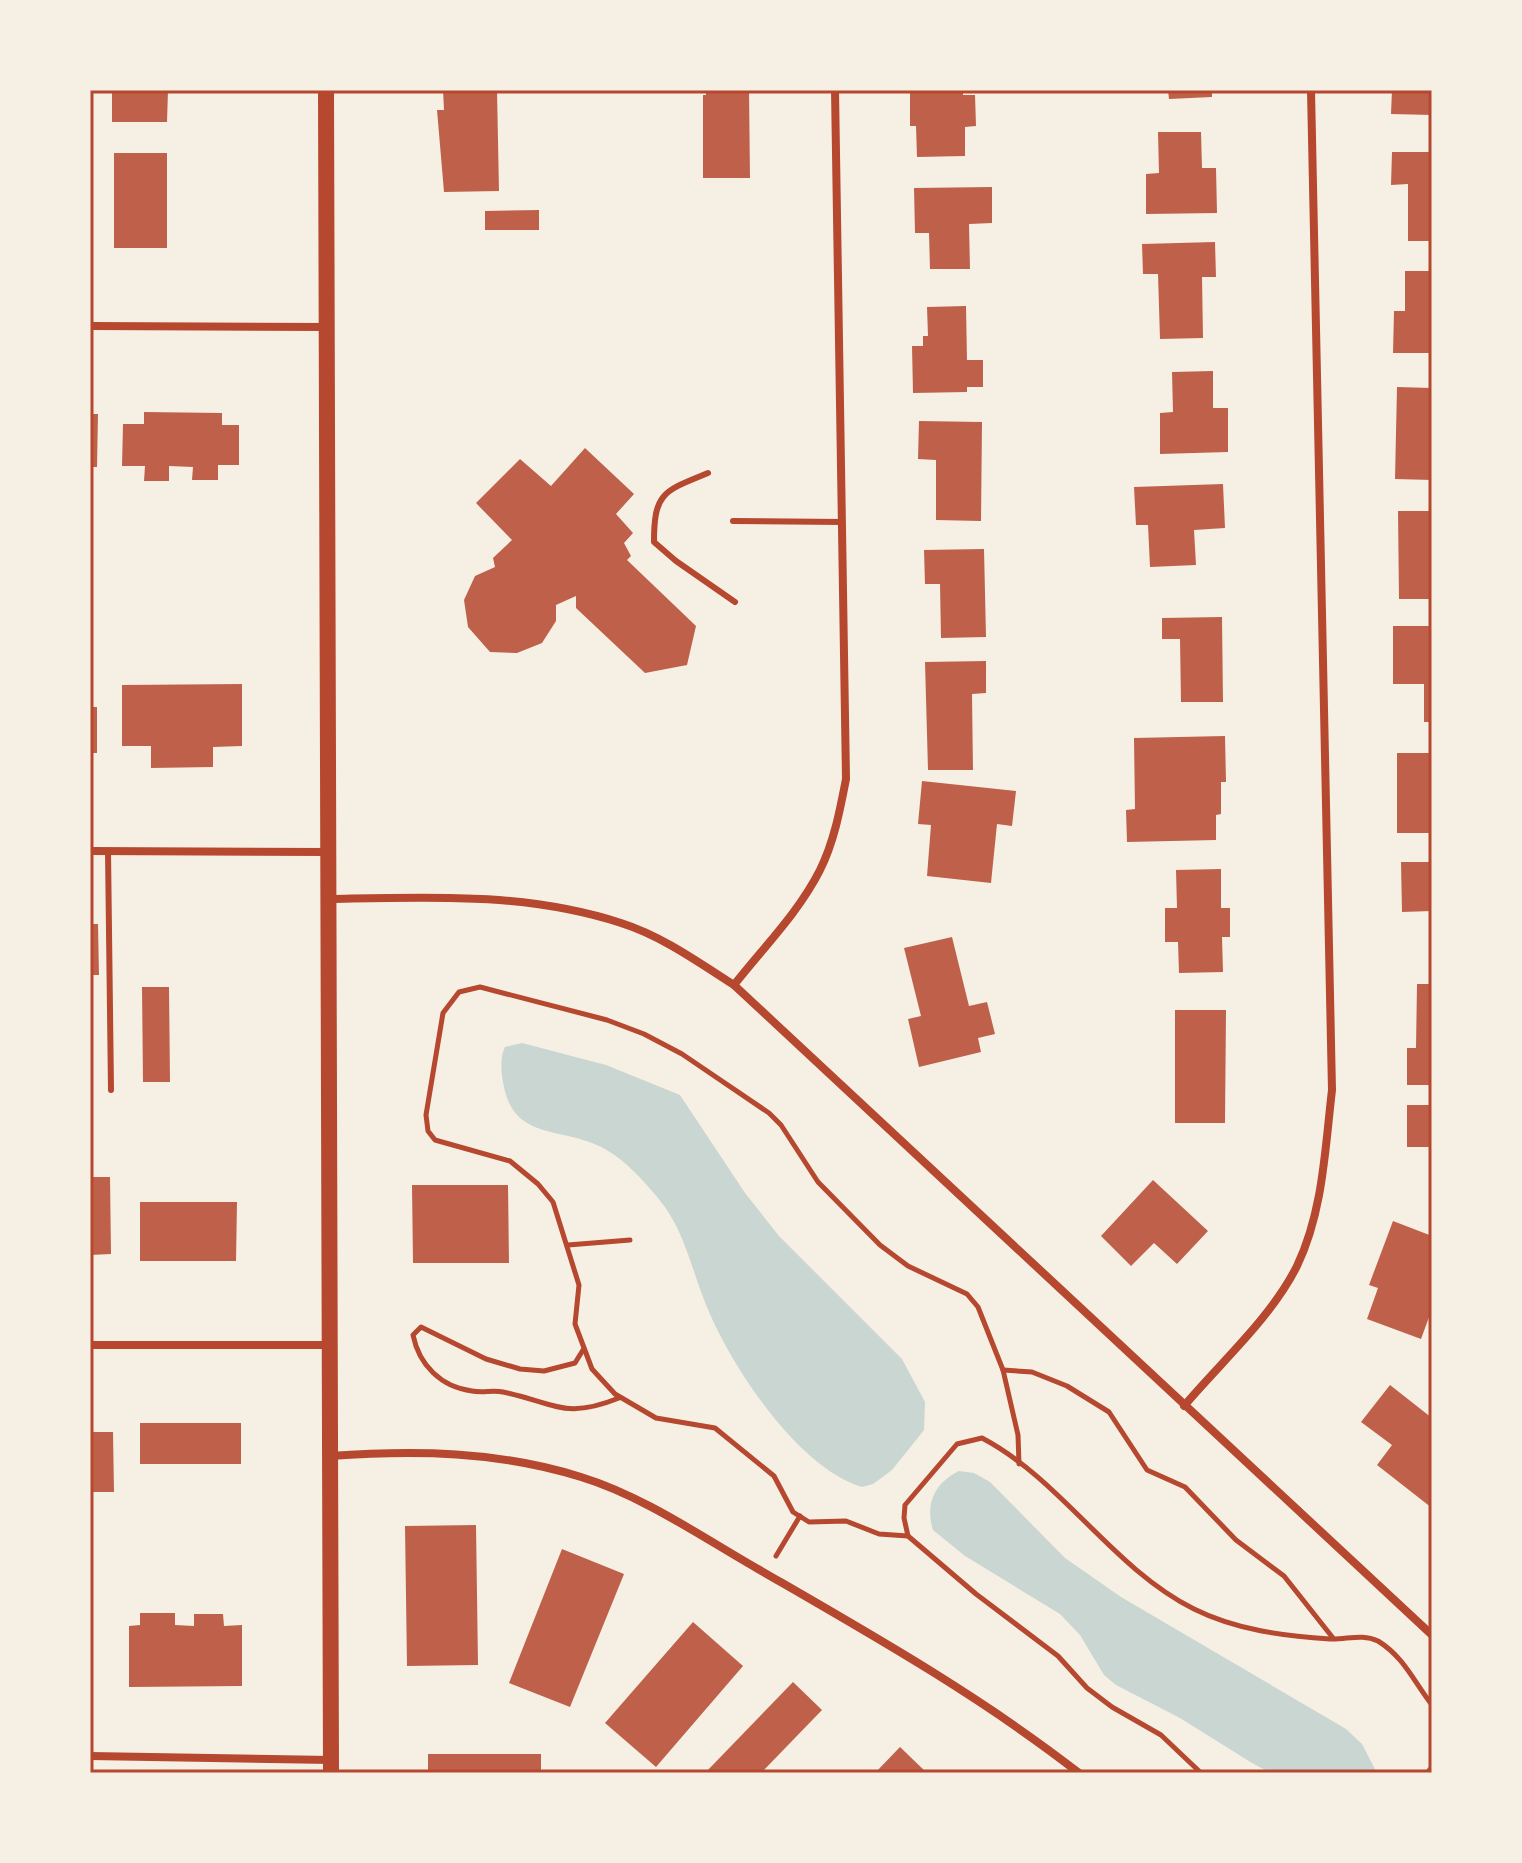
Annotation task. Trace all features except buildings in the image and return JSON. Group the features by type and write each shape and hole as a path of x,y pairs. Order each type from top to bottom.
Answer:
{"main road":[{"path":"326,90 331,1767"}],"street":[{"path":"734,985 809,891 822,867 838,820 846,779 835,90"},
{"path":"1184,1406 1274,1301 1296,1267 1310,1232 1320,1185 1332,1090 1311,90"},
{"path":"90,326 329,327"},
{"path":"90,851 329,852"},
{"path":"329,899 488,897 568,910 624,924 680,951 734,985 1432,1635"},
{"path":"90,1345 330,1345"},
{"path":"330,1456 391,1452 458,1454 528,1463 570,1474 655,1510 766,1574 968,1694 1079,1773"},
{"path":"90,1756 331,1767"}],"lane":[{"path":"708,473 669,489 654,510 654,542 735,602"},
{"path":"733,521 842,522"},
{"path":"108,851 111,1090"}],"path":[{"path":"1019,1464 1018,1435 1003,1370 989,1329 967,1294 908,1266 880,1245 818,1182 781,1125 753,1101 682,1054 626,1027 489,988 467,989 455,995 442,1016 426,1115 428,1131 438,1142 504,1158 522,1170 553,1202 580,1291 575,1324 583,1350 592,1369 619,1398 656,1418 715,1428 774,1476 793,1512 809,1522 846,1521 879,1534 908,1536 976,1594 1058,1656 1087,1688 1112,1707 1161,1735 1201,1773"},
{"path":"568,1245 630,1240"},
{"path":"583,1350 575,1363 562,1369 532,1370 486,1359 421,1327 413,1335 415,1346 429,1368 441,1382 455,1388 500,1392 564,1409 587,1410 619,1398"},
{"path":"1003,1370 1032,1372 1067,1386 1109,1412 1147,1470 1185,1487 1236,1540 1284,1576 1333,1639"},
{"path":"908,1536 904,1508 918,1489 960,1442 982,1438 1019,1464 1133,1568 1190,1607 1240,1626 1333,1639 1362,1636 1379,1642 1411,1671 1416,1685 1432,1705"},
{"path":"766,1574 800,1516"},
{"path":"1427,1773 1432,1767"}],"shaded area":[{"path":"522,1043 606,1065 680,1095 745,1193 779,1236 902,1359 925,1402 924,1430 892,1470 873,1484 862,1487 838,1476 791,1437 732,1357 707,1307 675,1223 652,1191 627,1165 605,1149 528,1124 517,1115 508,1101 501,1069 505,1047"},
{"path":"959,1471 974,1473 990,1482 1065,1558 1121,1597 1346,1729 1362,1744 1377,1773 1271,1773 1180,1718 1116,1685 1104,1675 1080,1635 1060,1614 965,1556 933,1530 930,1512 934,1496 943,1482"}]}
